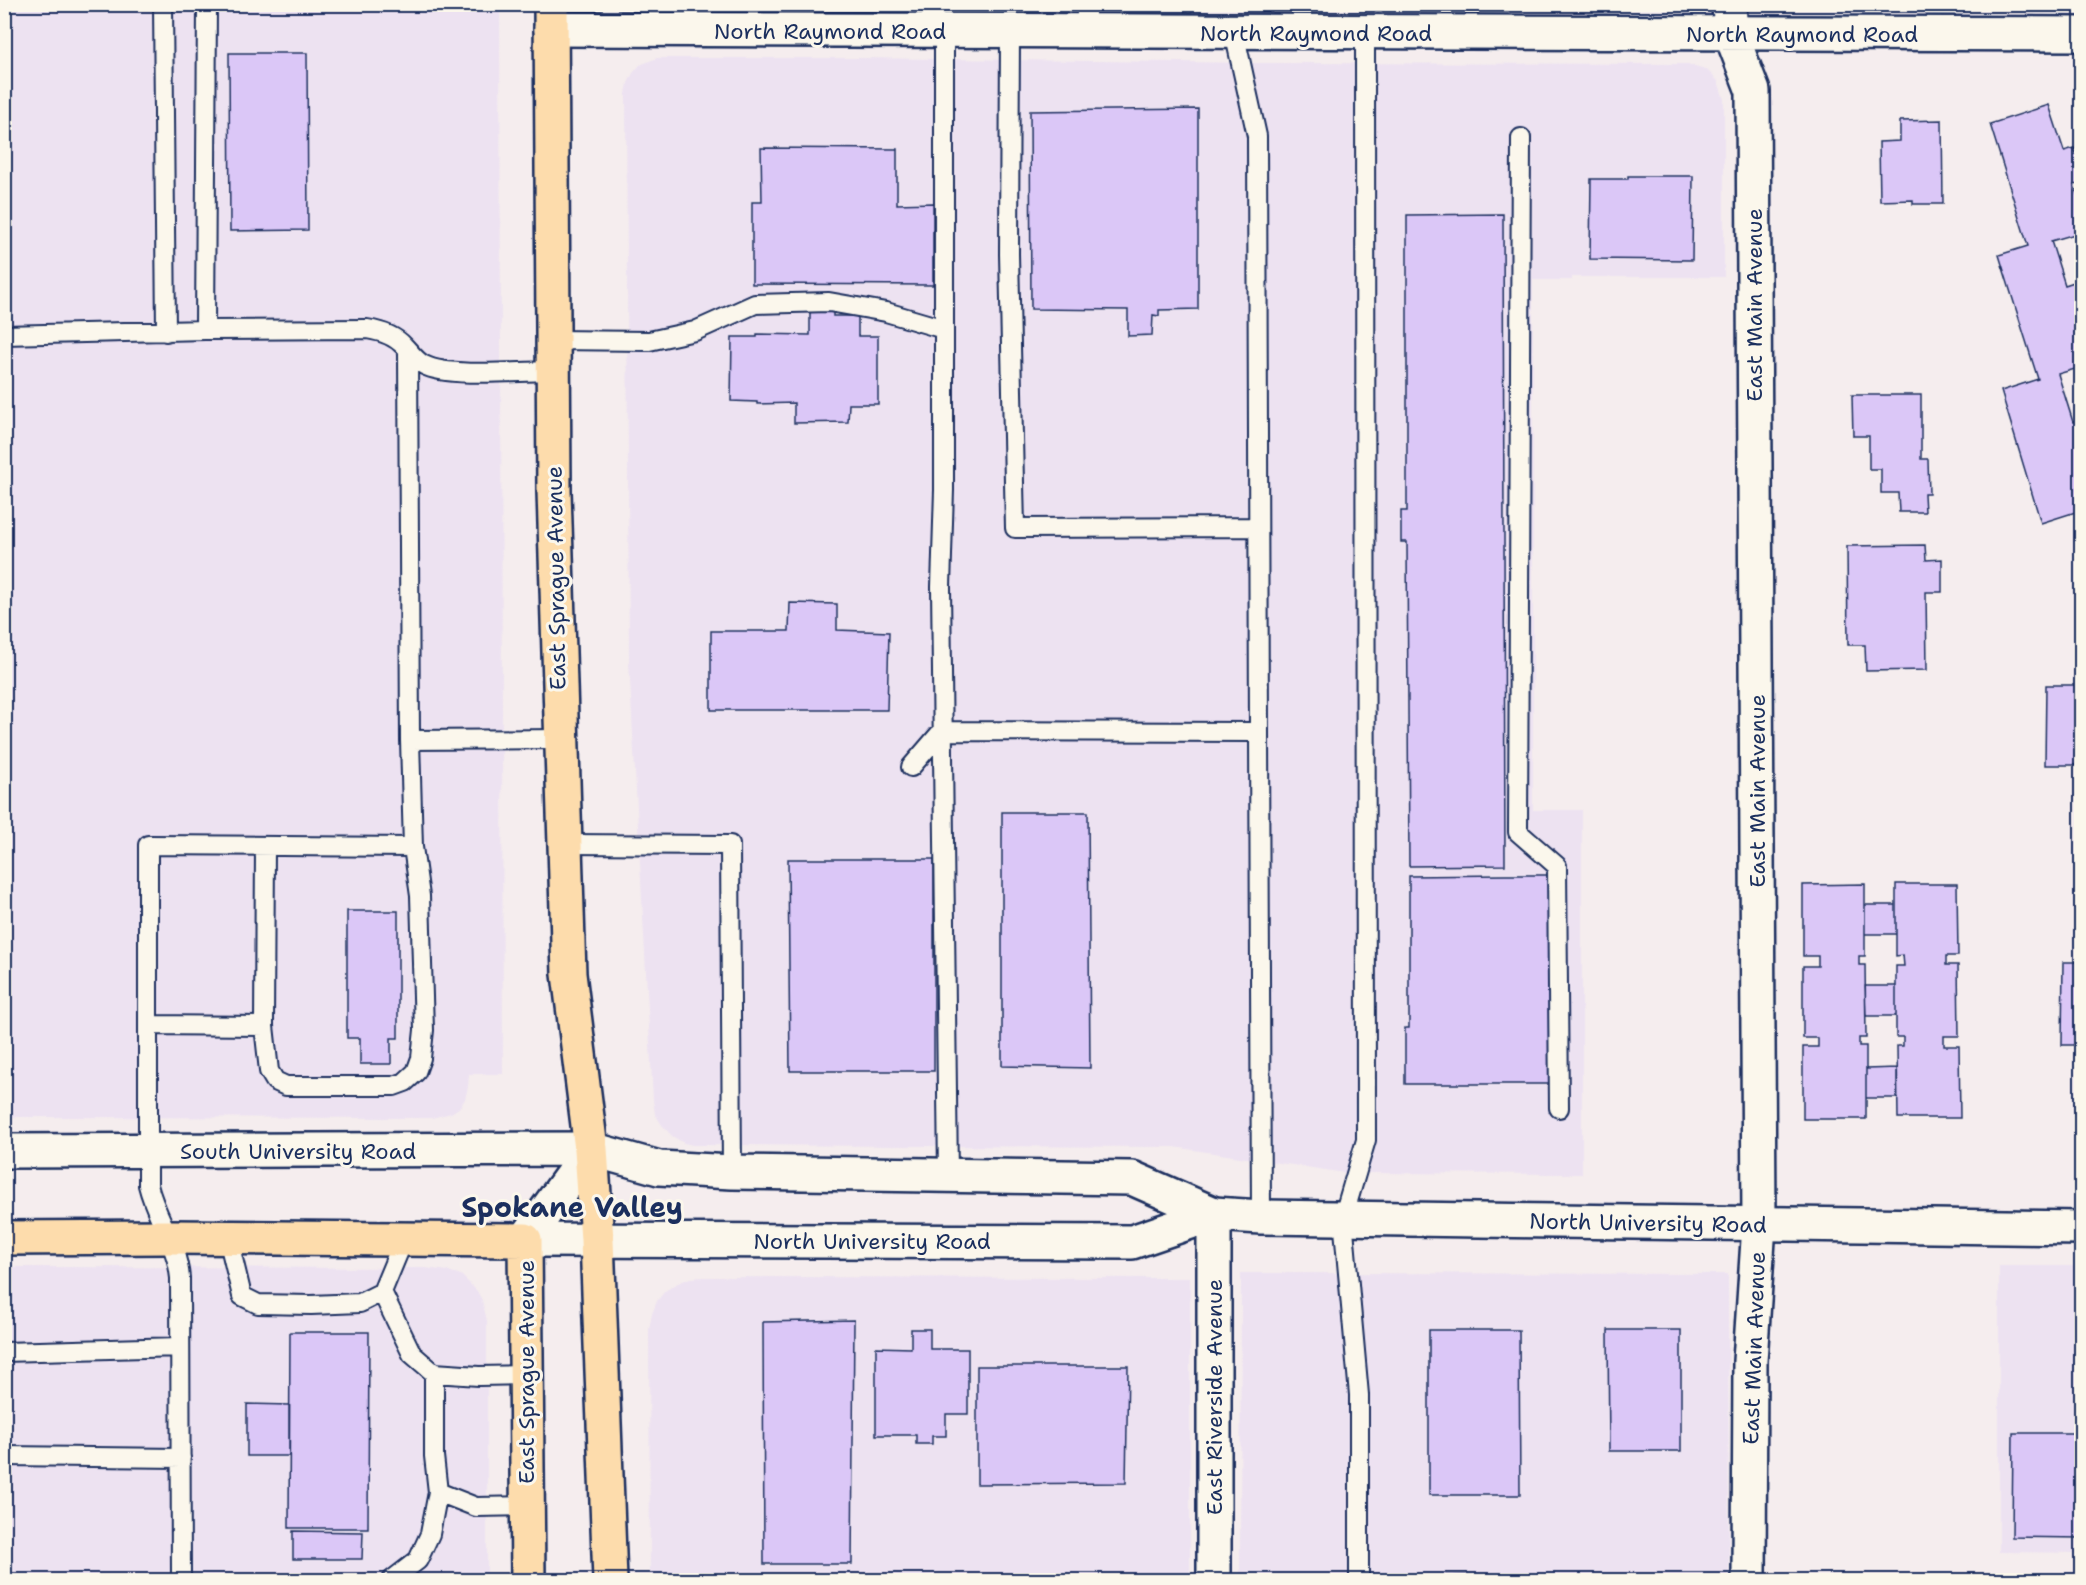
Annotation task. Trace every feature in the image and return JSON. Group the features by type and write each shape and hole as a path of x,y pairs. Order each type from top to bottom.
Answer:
{"main road":[{"name":"East Sprague Avenue","path":"551,17 552,355 560,739 569,974 591,1149 597,1240 610,1581"},
{"path":"4,1238 525,1240"},
{"name":"East Sprague Avenue","path":"525,1240 528,1581"}],"street":[{"name":"North Raymond Road","path":"551,17 944,31 1010,31 1086,18 1234,32 1365,33 1730,19 2082,34"},
{"name":"East Main Avenue","path":"1730,19 1753,91 1759,1225 1750,1361 1749,1581"},
{"name":"North University Road","path":"591,1149 659,1168 732,1172 1132,1178 1214,1214 1759,1225 2082,1228"},
{"name":"South University Road","path":"4,1151 591,1149"},
{"name":"East Sprague Avenue","path":"525,1240 591,1149"},
{"name":"North University Road","path":"525,1240 1132,1242 1214,1214"},
{"name":"East Riverside Avenue","path":"1214,1214 1214,1581"}],"lane":[{"path":"163,4 166,332"},
{"path":"205,330 209,6"},
{"path":"944,31 942,731 948,1176"},
{"path":"1010,31 1009,254 1016,528 1258,527"},
{"path":"1234,32 1257,136 1261,1216"},
{"path":"1359,1581 1359,1395 1343,1218 1366,1140 1365,33"},
{"path":"1521,138 1518,832 1557,866 1559,1108"},
{"path":"4,335 367,329 392,337 423,365 448,371 649,342 695,331 756,304 766,303 829,302 886,312 944,329"},
{"path":"265,846 264,1026 269,1071 275,1081 286,1086 394,1086 405,1082 416,1072 421,1058 424,1030 420,896 413,847 410,740 408,351"},
{"path":"910,767 942,731 1259,732"},
{"path":"410,740 560,739"},
{"path":"564,844 730,845 732,1172"},
{"path":"181,1581 179,1263 170,1237 152,1204 148,1185 148,845 413,847"},
{"path":"148,1025 264,1026"},
{"path":"228,1238 242,1296 258,1304 311,1305 360,1303 382,1292 404,1239"},
{"path":"382,1292 412,1354 434,1373 479,1376 526,1375"},
{"path":"4,1352 180,1347"},
{"path":"392,1581 418,1560 430,1533 438,1492 434,1456 434,1373"},
{"path":"4,1456 181,1458"},
{"path":"438,1492 476,1507 527,1506"}],"shaded area":[{"path":"5,5 500,5 503,1074 469,1074 465,1099 459,1108 451,1113 432,1118 5,1117"},
{"path":"657,58 1687,64 1706,69 1718,81 1724,99 1724,277 1572,277 1572,280 1533,280 1533,810 1582,810 1582,1174 1345,1173 1174,1147 693,1145 672,1136 662,1125 655,1114 653,1100 629,662 626,94 633,73 640,65"},
{"path":"1999,1266 2081,1266 2081,1553 1999,1552"},
{"path":"5,1267 425,1268 461,1275 477,1291 482,1300 487,1321 487,1580 5,1580"},
{"path":"1241,1273 1728,1274 1729,1580 1240,1580"},
{"path":"690,1278 1190,1278 1190,1580 650,1580 649,1329 657,1301 665,1291"}],"building":[{"path":"229,53 307,53 308,230 230,231"},
{"path":"2049,105 2064,151 2074,148 2082,170 2082,183 2074,185 2082,208 2082,232 2051,241 2065,285 2074,282 2082,307 2082,317 2075,319 2082,340 2082,367 2058,374 2073,422 2082,420 2082,510 2041,523 2001,391 2038,379 1999,255 2028,246 1990,124"},
{"path":"1198,109 1198,309 1159,310 1159,316 1153,315 1152,335 1128,336 1128,310 1031,309 1030,111"},
{"path":"1942,120 1943,204 1913,204 1913,200 1880,201 1879,142 1900,141 1900,121"},
{"path":"761,148 897,149 897,204 933,203 933,285 752,284 752,202 762,202"},
{"path":"1628,176 1693,176 1692,260 1590,259 1591,179 1628,179"},
{"path":"1503,214 1505,865 1409,866 1407,542 1401,542 1401,511 1407,511 1407,215"},
{"path":"810,311 833,311 833,316 858,316 858,336 878,336 878,404 849,404 848,422 794,423 794,403 757,404 757,402 731,401 732,337 757,337 757,334 810,335"},
{"path":"1852,395 1921,395 1921,459 1928,459 1929,494 1924,494 1925,512 1899,512 1898,493 1881,493 1881,469 1869,469 1869,436 1853,436"},
{"path":"1925,545 1926,560 1942,559 1942,592 1926,592 1927,670 1866,671 1865,645 1848,645 1847,546"},
{"path":"790,603 837,604 837,630 889,632 887,710 711,710 711,631 789,631"},
{"path":"2046,685 2082,685 2082,765 2045,765"},
{"path":"1002,812 1088,812 1090,1068 1002,1066"},
{"path":"788,859 934,859 934,1071 790,1071"},
{"path":"1550,875 1550,1084 1405,1084 1405,1028 1409,1028 1409,876"},
{"path":"1865,884 1865,956 1859,956 1859,965 1865,965 1866,1038 1859,1038 1859,1046 1866,1046 1866,1119 1803,1119 1803,1047 1818,1047 1818,1038 1803,1038 1803,966 1818,966 1818,956 1803,956 1803,885"},
{"path":"1896,884 1957,884 1958,956 1946,956 1946,965 1958,965 1959,1036 1944,1036 1944,1046 1959,1046 1960,1118 1898,1118 1897,1046 1903,1046 1903,1037 1896,1037 1896,966 1904,966 1903,955 1896,956"},
{"path":"1865,905 1896,905 1896,934 1865,934"},
{"path":"347,911 398,911 398,1038 391,1038 391,1064 360,1064 360,1038 347,1038"},
{"path":"2063,962 2082,962 2082,1045 2062,1045"},
{"path":"1865,986 1896,986 1896,1016 1866,1016"},
{"path":"1897,1068 1897,1098 1866,1098 1866,1069"},
{"path":"854,1320 852,1564 764,1564 763,1322"},
{"path":"911,1329 930,1329 930,1349 968,1349 968,1414 946,1414 946,1436 932,1436 932,1444 916,1444 916,1435 876,1435 876,1347 911,1348"},
{"path":"1429,1330 1519,1330 1520,1495 1429,1495"},
{"path":"1608,1330 1681,1330 1681,1451 1609,1451"},
{"path":"290,1332 369,1332 368,1528 289,1528"},
{"path":"977,1366 1128,1366 1126,1483 977,1484"},
{"path":"247,1404 289,1405 289,1456 247,1456"},
{"path":"2013,1433 2082,1433 2082,1538 2012,1537"},
{"path":"293,1531 363,1532 362,1559 293,1559"},
{"path":"1518,1575 1518,1580 1428,1580 1428,1576"}],"district":[{"name":"Spokane Valley","path":"572,1207"}]}
